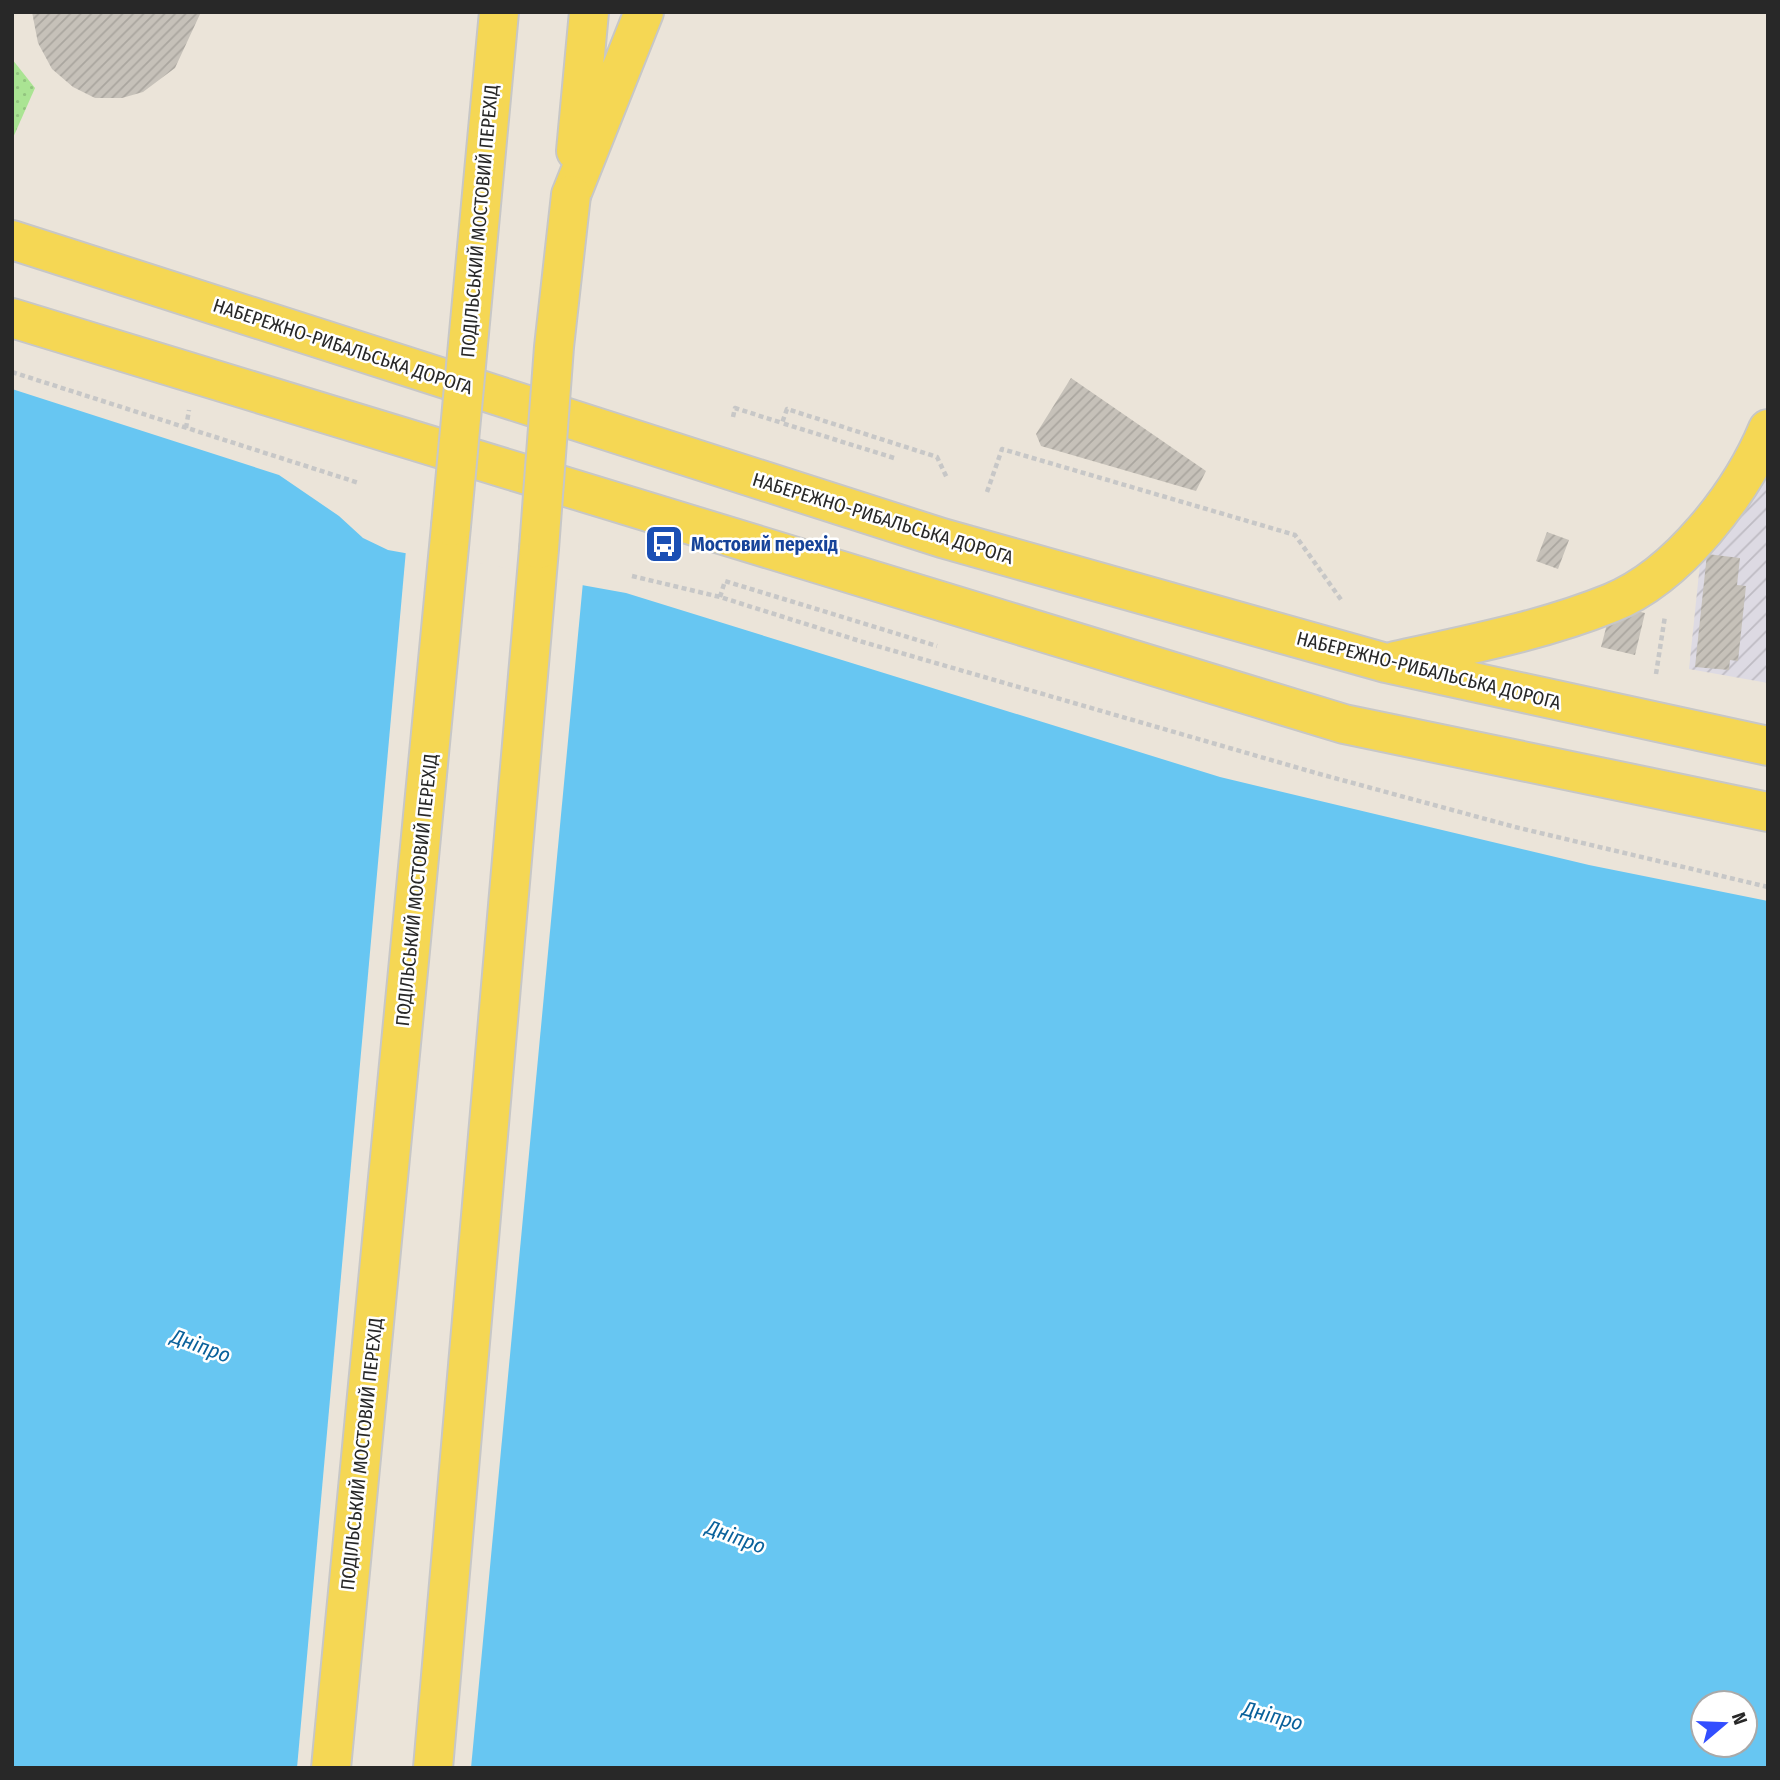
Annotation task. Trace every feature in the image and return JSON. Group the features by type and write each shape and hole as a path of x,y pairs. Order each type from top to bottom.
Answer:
{"main road":[{"name":"ПОДІЛЬСЬКИЙ МОСТОВИЙ ПЕРЕХІД","path":"331,1768 499,12"},
{"path":"433,1768 554,347 589,12"},
{"path":"571,195 644,12"},
{"name":"НАБЕРЕЖНО-РИБАЛЬСЬКА ДОРОГА","path":"12,240 942,538 1386,663 1768,746"},
{"path":"12,318 1344,724 1768,812"},
{"path":"1386,663 1530,629 1612,603 1645,584 1686,548 1729,501 1758,452 1768,429"}],"path":[{"path":"12,372 359,483"},
{"path":"733,417 735,408 894,458"},
{"path":"782,424 786,409 937,457 947,478"},
{"path":"186,428 191,411"},
{"path":"987,492 1002,449 1295,535 1342,601"},
{"path":"632,576 720,597 863,642 1316,773 1528,830 1768,887"},
{"path":"720,597 725,581 937,646"}],"shaded area":[{"path":"1768,439 1768,683 1689,669 1703,535"}],"green space":[{"path":"12,59 35,88 12,140"}],"water":[{"name":"Дніпро","path":"12,389 279,475 339,516 363,538 388,550 626,593 1220,777 1589,865 1768,901 1768,1768 12,1768"}],"pier":[{"path":"406,550 583,582 471,1768 297,1768"}],"building":[{"path":"32,12 201,12 175,68 143,92 122,98 95,98 73,87 52,69 38,43"},
{"path":"1071,378 1206,471 1196,491 1041,446 1036,434"},
{"path":"1547,532 1569,540 1558,569 1536,561"},
{"path":"1707,554 1740,558 1737,585 1746,586 1738,661 1730,660 1729,670 1695,667"},
{"path":"1612,605 1645,613 1635,655 1601,647"}],"place":[{"name":"Мостовий перехід","path":"664,544"}]}
